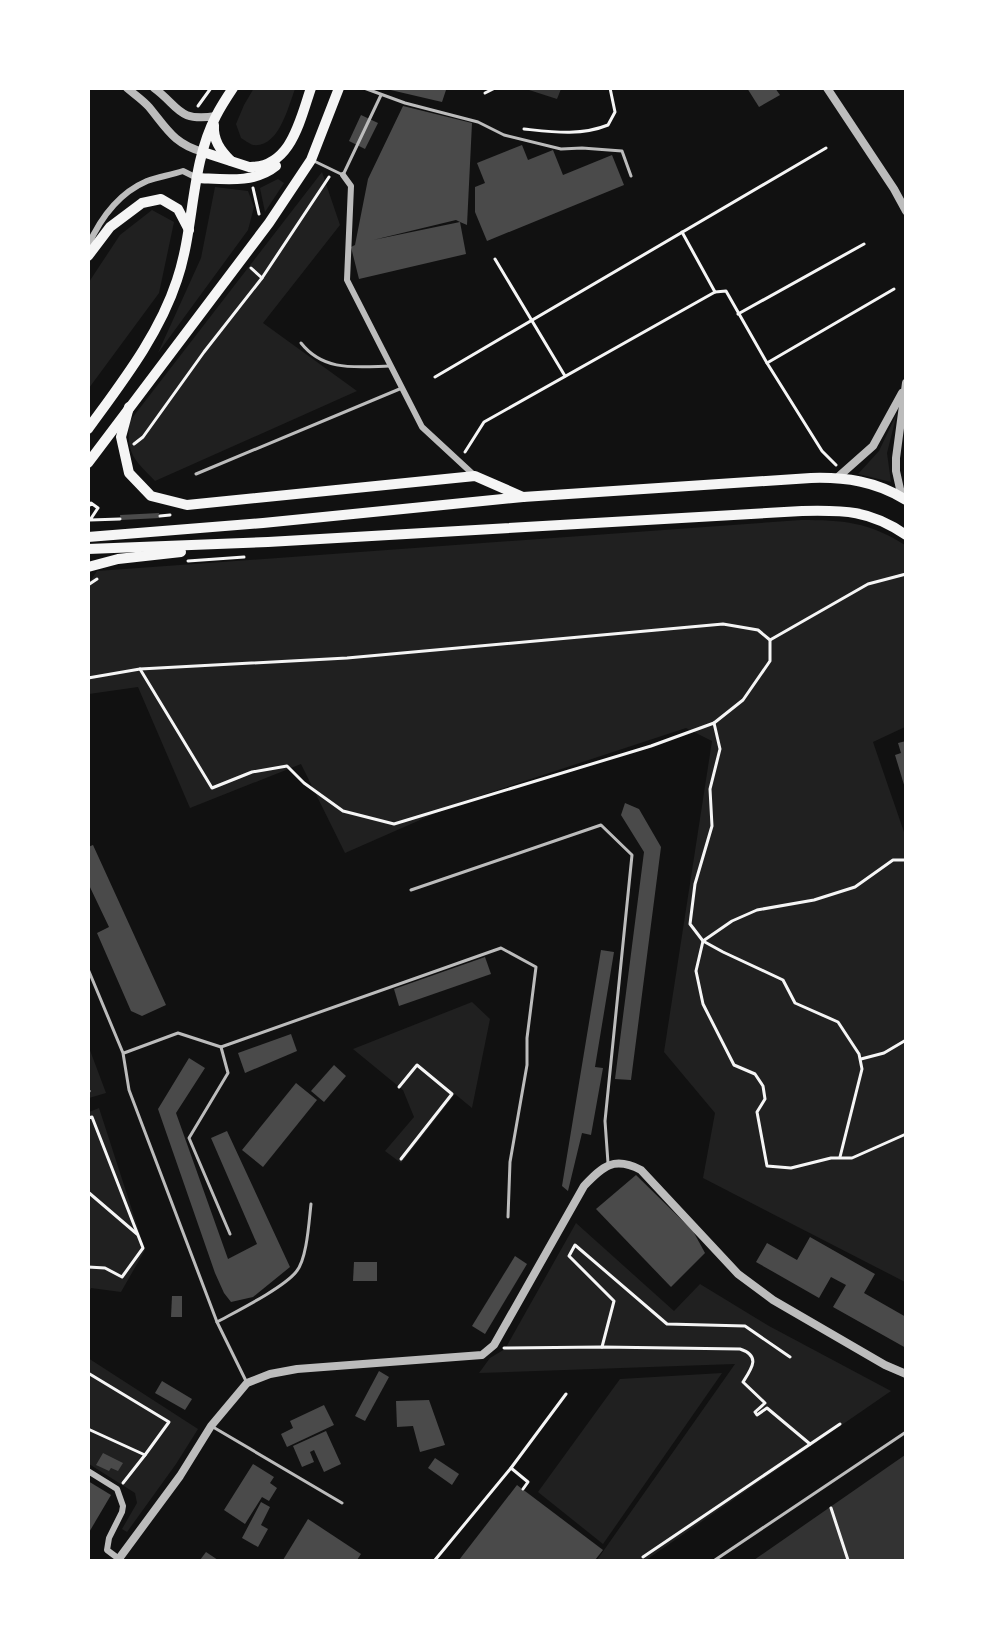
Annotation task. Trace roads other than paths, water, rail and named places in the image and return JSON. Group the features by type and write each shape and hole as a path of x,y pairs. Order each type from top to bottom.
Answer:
{"highway":[{"path":"88,429 159,326 178,279 203,152 216,116 233,88"},
{"path":"197,178 239,179 260,176 274,168 282,159 311,88"},
{"path":"88,463 269,223 311,160 339,88"},
{"path":"216,116 214,129 219,147 230,160 242,166"},
{"path":"203,152 242,166 257,168 273,162 288,146"},
{"path":"88,256 110,227 142,203 161,199 178,209 189,230"},
{"path":"129,407 121,437 129,473 151,496 187,505 475,476 523,497"},
{"path":"88,537 263,523 523,497 841,475 868,482 904,499"},
{"path":"88,549 268,542 834,510 862,514 887,522 906,535"},
{"path":"88,567 118,559 268,542"}],"street":[{"path":"127,88 147,105 165,130 192,149 203,152"},
{"path":"154,88 176,110 201,118 216,116"},
{"path":"827,88 906,211"},
{"path":"88,246 114,203 146,182 183,171 197,178"},
{"path":"343,175 351,186 347,280 422,427 475,476"},
{"path":"894,189 906,192"},
{"path":"841,475 873,446 905,386"},
{"path":"904,499 896,465 905,386"},
{"path":"88,1471 117,1489 122,1501 122,1512 109,1538 107,1550 119,1560 180,1476 211,1426 247,1383 270,1374 297,1369 482,1355 494,1345 584,1186 608,1164 628,1163 641,1170 738,1274 773,1300 885,1365 906,1374"}],"lane":[{"path":"364,88 405,103 478,122 504,135 561,149 622,151 631,176"},
{"path":"311,160 343,175 381,94"},
{"path":"301,343 316,357 331,365 347,368 391,366"},
{"path":"196,474 402,388"},
{"path":"411,890 601,825 632,855 605,1121 608,1164"},
{"path":"123,1053 178,1034 221,1047 501,948 536,967 527,1038 527,1065 510,1162 508,1217"},
{"path":"88,969 123,1053 129,1090 217,1322 247,1383"},
{"path":"221,1047 228,1073 189,1138 231,1234"},
{"path":"217,1322 274,1289 297,1272 302,1261 311,1204"},
{"path":"211,1426 342,1503"},
{"path":"715,1560 906,1432"}]}
